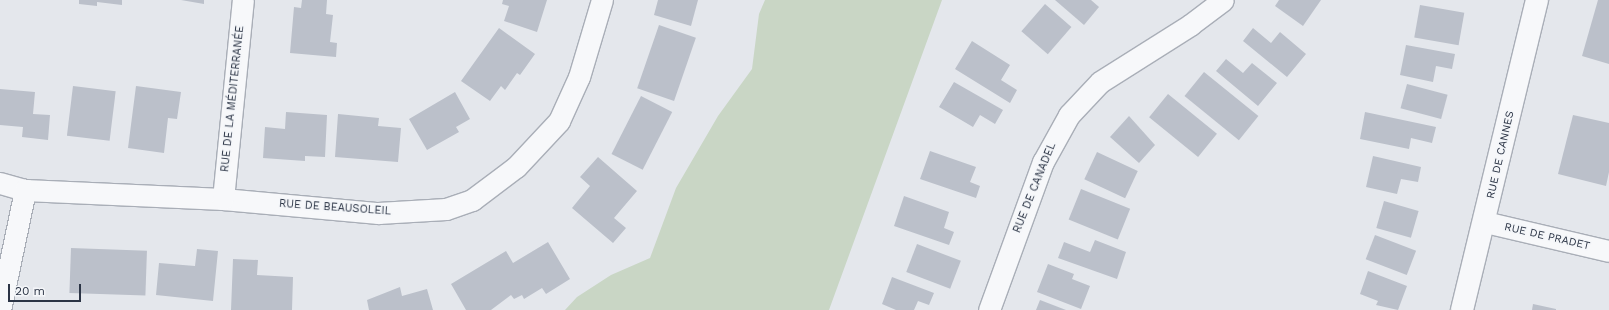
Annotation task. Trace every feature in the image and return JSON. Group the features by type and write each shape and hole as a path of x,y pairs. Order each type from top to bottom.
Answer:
{"street":[{"name":"RUE DE LA MÉDITERRANÉE","path":"223,199 243,0"},
{"name":"RUE DE BEAUSOLEIL","path":"0,183 25,190 223,199 378,213 446,208 472,200 516,167 559,122 579,77 602,0"},
{"name":"RUE DE CANADEL","path":"989,310 1043,162 1069,115 1105,77 1190,25 1222,0"},
{"name":"RUE DE CANNES","path":"1462,310 1485,222 1537,0"},
{"path":"0,310 25,190"},
{"name":"RUE DE PRADET","path":"1485,222 1609,251"}],"green space":[{"path":"765,0 942,0 829,310 565,310 577,297 611,275 650,258 676,188 718,116 752,69 759,14"}],"building":[{"path":"79,0 122,0 122,5 97,2 97,6 79,4"},
{"path":"181,0 204,0 204,4"},
{"path":"302,0 327,0 326,14 333,15 330,42 337,43 336,57 290,53 294,7 301,8"},
{"path":"503,0 547,0 537,32 504,21 509,6 502,4"},
{"path":"658,0 698,0 691,26 654,15"},
{"path":"1055,0 1091,0 1099,7 1084,25"},
{"path":"1279,0 1321,0 1303,26 1275,6"},
{"path":"1598,0 1609,0 1609,64 1582,56"},
{"path":"1045,4 1071,27 1048,54 1021,31"},
{"path":"1420,5 1464,13 1459,45 1414,37"},
{"path":"659,25 696,38 674,101 637,88"},
{"path":"499,28 535,54 520,75 517,73 505,90 501,86 490,101 461,81"},
{"path":"1253,28 1271,43 1280,32 1306,54 1287,77 1243,41"},
{"path":"972,41 1010,65 1001,80 1017,90 1010,103 955,69"},
{"path":"1406,45 1455,54 1452,69 1436,66 1433,82 1400,75"},
{"path":"1226,59 1243,73 1252,63 1277,83 1258,106 1216,71"},
{"path":"1204,72 1258,116 1239,140 1184,96"},
{"path":"954,82 1003,110 995,124 980,115 973,127 939,107"},
{"path":"1407,84 1448,95 1441,119 1401,108"},
{"path":"73,86 116,91 110,141 67,136"},
{"path":"136,86 181,92 177,119 168,118 164,153 128,148"},
{"path":"0,89 35,92 33,114 50,115 48,140 22,137 23,127 0,125"},
{"path":"455,92 470,119 456,127 459,132 427,150 409,119"},
{"path":"1168,94 1217,134 1198,157 1149,117"},
{"path":"641,96 672,112 643,170 611,154"},
{"path":"286,112 327,115 325,157 305,156 305,161 263,158 265,127 285,129"},
{"path":"1365,112 1436,127 1432,143 1411,138 1409,149 1360,139"},
{"path":"338,114 379,118 378,126 401,128 398,162 335,157"},
{"path":"1573,115 1609,123 1609,172 1606,186 1558,174"},
{"path":"1129,116 1155,145 1139,163 1110,137"},
{"path":"930,151 976,167 970,182 980,186 976,198 920,179"},
{"path":"1097,152 1138,171 1125,198 1084,179"},
{"path":"1373,156 1421,167 1418,182 1401,179 1397,194 1366,187"},
{"path":"598,157 637,191 614,218 626,228 613,243 572,208 590,186 580,177"},
{"path":"1081,189 1130,209 1118,239 1069,220"},
{"path":"904,196 949,212 944,228 954,232 949,245 894,226"},
{"path":"1384,201 1419,211 1411,238 1376,228"},
{"path":"1375,235 1416,251 1407,275 1366,259"},
{"path":"1095,240 1126,252 1117,279 1058,258 1064,242 1090,252"},
{"path":"548,242 570,279 546,294 542,288 524,299 522,295 514,299 511,295 491,310 466,310 451,284 506,251 513,263"},
{"path":"917,244 961,261 950,289 906,272"},
{"path":"71,248 147,251 145,296 69,293"},
{"path":"197,249 218,251 213,301 156,295 159,263 195,266"},
{"path":"233,259 258,260 257,275 293,277 292,310 231,310"},
{"path":"1048,264 1074,274 1072,279 1090,286 1081,309 1037,292"},
{"path":"1368,271 1407,286 1398,310 1376,305 1378,301 1360,294"},
{"path":"892,277 934,293 929,305 918,301 914,310 896,310 882,304"},
{"path":"400,287 402,296 427,289 433,310 369,310 367,300"},
{"path":"1040,300 1066,310 1036,310"},
{"path":"1533,304 1556,309 1556,310 1532,310"}]}
